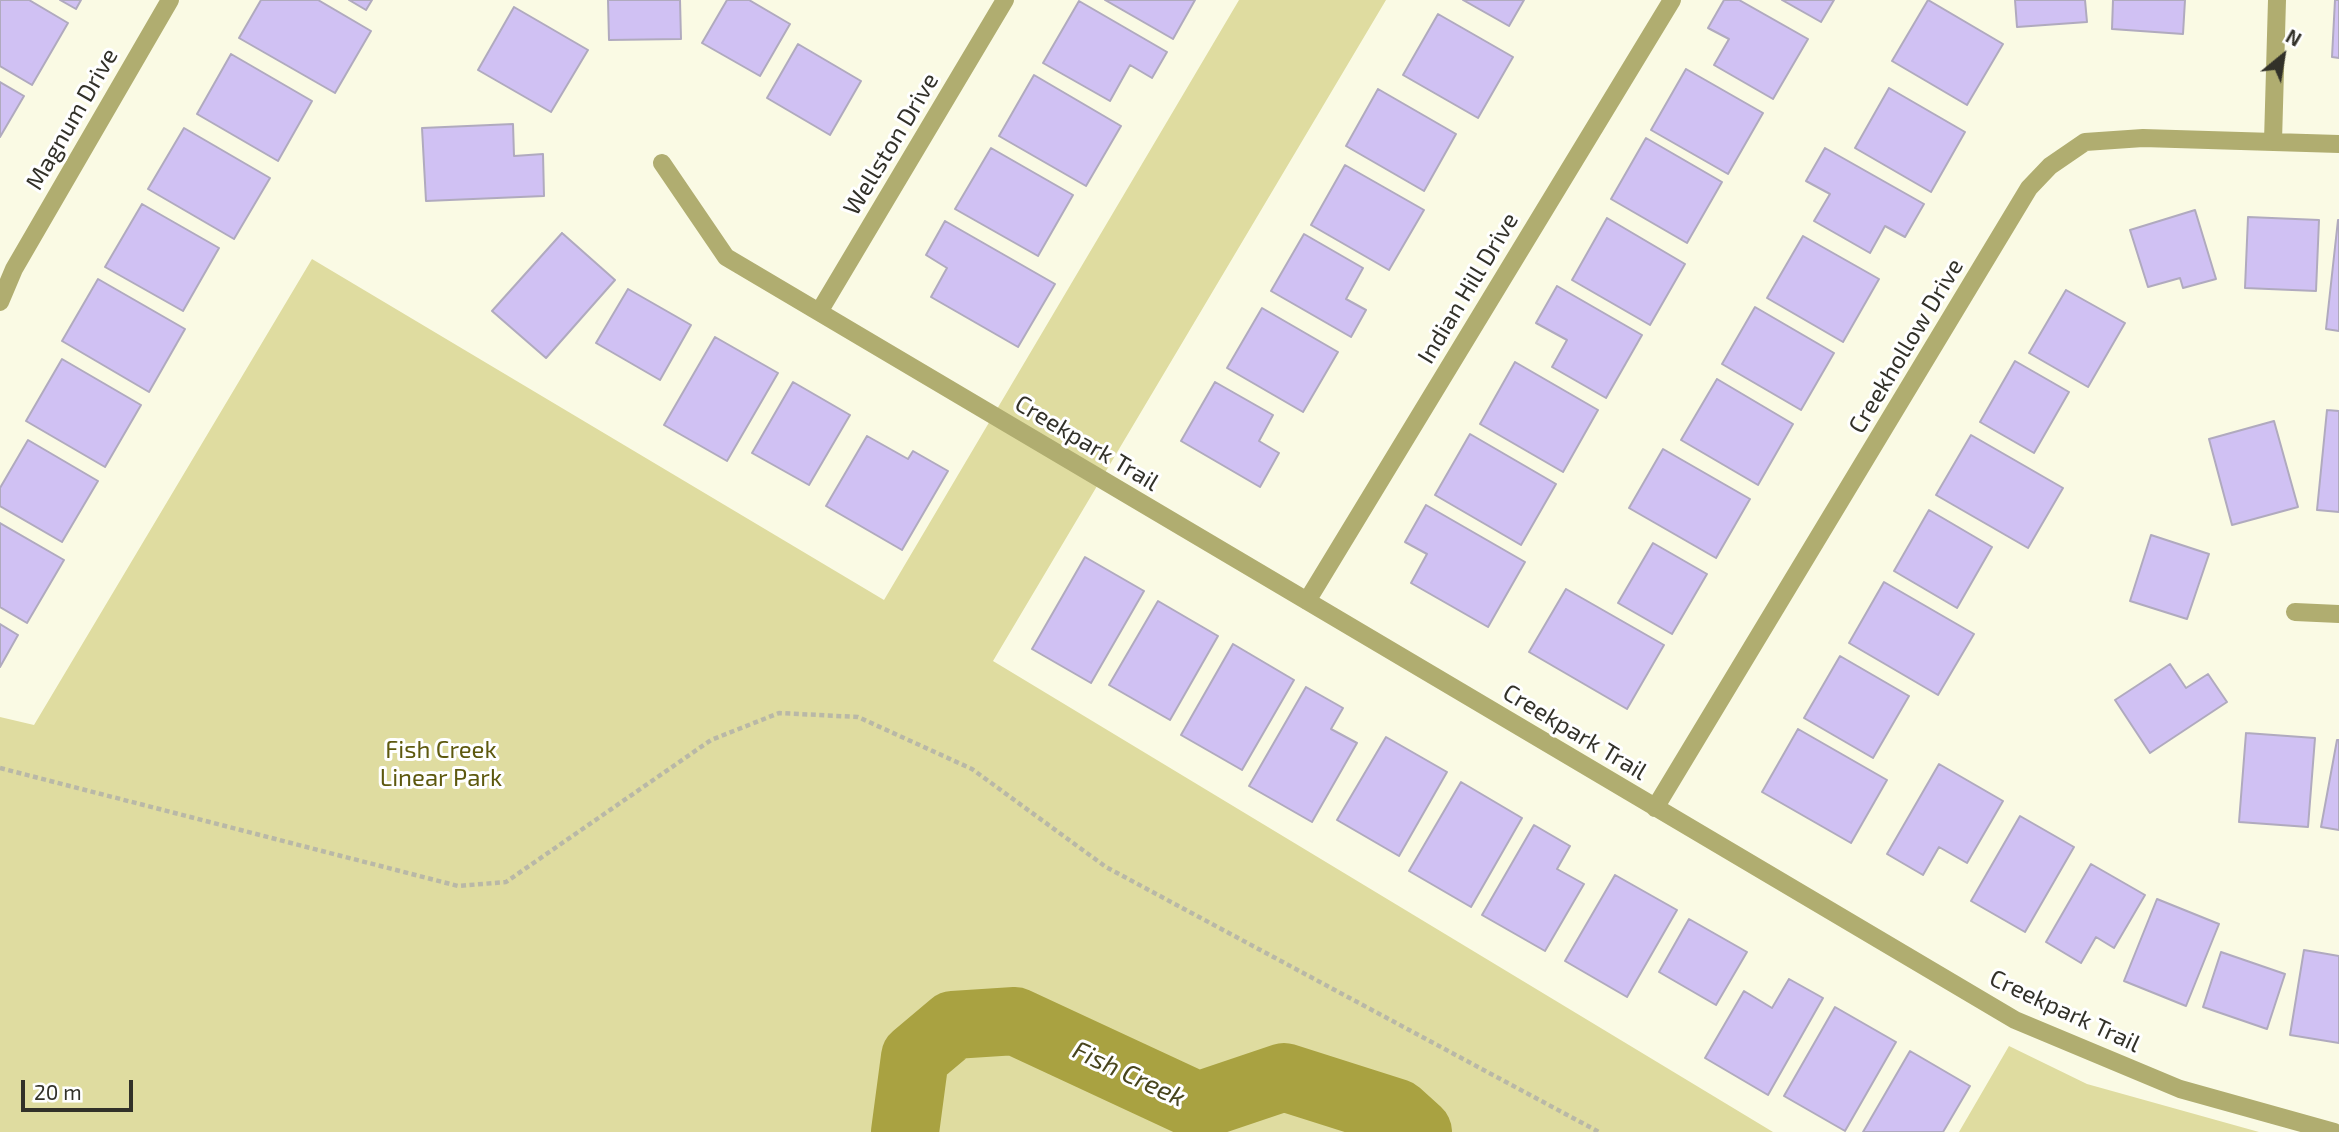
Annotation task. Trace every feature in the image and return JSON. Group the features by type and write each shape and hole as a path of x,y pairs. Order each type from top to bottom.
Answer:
{"street":[{"name":"Magnum Drive","path":"0,302 14,269 170,0"},
{"name":"Wellston Drive","path":"819,312 1005,0"},
{"name":"Indian Hill Drive","path":"1307,601 1672,0"},
{"path":"2273,141 2277,0"},
{"name":"Creekhollow Drive","path":"1655,808 2029,188 2050,166 2085,142 2143,138 2339,144"},
{"name":"Creekpark Trail","path":"662,163 726,257 2015,1020 2179,1088 2334,1132"},
{"path":"2295,612 2339,614"}],"path":[{"path":"0,768 458,886 506,882 711,740 779,713 858,717 972,769 1106,867 1599,1132"}],"green space":[{"name":"Fish Creek Linear Park","path":"1239,0 1386,0 993,661 1773,1132 0,1132 0,717 34,725 312,259 884,600"},
{"path":"2009,1046 2087,1084 2259,1132 1959,1132"}],"building":[{"path":"0,0 29,0 68,23 32,85 0,66"},
{"path":"60,0 81,0 76,9"},
{"path":"261,0 318,0 371,31 335,93 239,38"},
{"path":"349,0 372,0 366,10"},
{"path":"608,0 680,0 681,39 609,40"},
{"path":"727,0 749,0 790,24 760,76 702,43"},
{"path":"1105,0 1195,0 1173,39"},
{"path":"1463,0 1524,0 1509,26"},
{"path":"1724,0 1739,0 1808,39 1773,99 1714,65 1729,39 1708,28"},
{"path":"1782,0 1834,0 1821,22"},
{"path":"1928,0 2003,44 1967,105 1892,61"},
{"path":"2015,0 2085,0 2087,22 2017,27"},
{"path":"2113,0 2185,0 2183,34 2112,29"},
{"path":"2335,0 2339,0 2339,58 2332,57"},
{"path":"1079,1 1167,52 1152,78 1130,65 1110,101 1043,63"},
{"path":"514,7 588,50 551,112 478,70"},
{"path":"1438,14 1513,57 1478,118 1403,75"},
{"path":"798,44 861,81 830,135 767,98"},
{"path":"231,54 312,101 278,161 197,114"},
{"path":"1686,69 1763,113 1728,174 1651,130"},
{"path":"1034,75 1121,126 1086,186 999,136"},
{"path":"0,82 24,96 0,137"},
{"path":"1889,88 1965,132 1931,192 1855,148"},
{"path":"1378,89 1456,134 1424,191 1346,146"},
{"path":"513,124 514,156 543,154 544,196 426,201 422,128"},
{"path":"184,128 270,178 234,239 148,189"},
{"path":"1646,138 1722,182 1687,243 1611,199"},
{"path":"991,148 1073,195 1038,256 955,209"},
{"path":"1825,148 1924,204 1905,237 1885,226 1870,253 1814,221 1830,194 1806,181"},
{"path":"1345,165 1424,210 1389,270 1311,225"},
{"path":"142,204 219,248 183,311 105,267"},
{"path":"2195,210 2216,279 2183,288 2180,278 2148,287 2130,230"},
{"path":"2248,217 2319,220 2316,291 2245,288"},
{"path":"1607,218 1685,264 1650,325 1572,280"},
{"path":"2339,220 2339,331 2326,329"},
{"path":"945,221 1055,284 1018,347 931,297 947,268 926,255"},
{"path":"562,233 615,280 546,358 492,311"},
{"path":"1304,234 1363,268 1346,299 1366,310 1351,337 1271,291"},
{"path":"1803,236 1879,279 1843,342 1767,298"},
{"path":"98,279 185,329 149,392 62,341"},
{"path":"1557,286 1642,335 1606,398 1552,367 1567,340 1536,323"},
{"path":"628,289 691,325 660,380 596,343"},
{"path":"2066,290 2125,323 2088,387 2029,353"},
{"path":"1755,307 1834,353 1801,410 1722,364"},
{"path":"1262,308 1338,352 1303,412 1227,368"},
{"path":"715,337 778,373 727,461 664,425"},
{"path":"62,359 141,405 105,467 26,421"},
{"path":"2015,361 2069,392 2034,453 1980,422"},
{"path":"1515,362 1598,410 1563,472 1480,424"},
{"path":"1717,379 1793,424 1758,485 1681,440"},
{"path":"793,382 850,415 809,485 752,453"},
{"path":"1215,382 1273,415 1259,441 1279,453 1260,487 1181,441"},
{"path":"2327,410 2339,411 2339,512 2317,510"},
{"path":"2274,421 2298,507 2232,525 2209,439"},
{"path":"1470,434 1556,484 1521,545 1435,495"},
{"path":"1971,435 2063,488 2028,548 1936,495"},
{"path":"867,436 908,459 913,451 948,471 902,550 826,506"},
{"path":"28,440 98,481 62,542 0,506 0,488"},
{"path":"1663,449 1750,499 1716,558 1629,508"},
{"path":"1426,505 1525,562 1488,627 1411,583 1427,554 1405,542"},
{"path":"1929,510 1992,547 1957,608 1894,571"},
{"path":"0,523 64,560 27,623 0,607"},
{"path":"2151,535 2209,554 2187,619 2130,601"},
{"path":"1653,543 1707,574 1672,634 1618,603"},
{"path":"1085,557 1144,591 1091,683 1032,649"},
{"path":"1884,582 1974,634 1938,695 1849,643"},
{"path":"1566,589 1664,645 1627,709 1529,652"},
{"path":"1158,601 1218,636 1170,720 1109,685"},
{"path":"0,624 18,635 0,667"},
{"path":"1233,644 1294,680 1242,770 1181,735"},
{"path":"1840,656 1909,696 1873,758 1804,718"},
{"path":"2170,664 2186,688 2208,674 2227,702 2150,753 2115,700"},
{"path":"1306,687 1343,708 1331,729 1357,743 1312,822 1249,786"},
{"path":"1798,729 1887,780 1851,843 1762,792"},
{"path":"2246,733 2315,738 2308,827 2239,822"},
{"path":"1386,737 1447,772 1399,856 1337,820"},
{"path":"2339,740 2339,830 2321,827"},
{"path":"1939,764 2003,801 1967,863 1939,847 1923,875 1887,854"},
{"path":"1461,782 1522,818 1471,907 1409,871"},
{"path":"2020,816 2074,847 2025,932 1971,901"},
{"path":"1534,825 1570,846 1557,869 1584,884 1545,951 1482,915"},
{"path":"2091,864 2145,895 2114,948 2096,937 2081,963 2046,942"},
{"path":"1615,875 1677,910 1627,997 1565,961"},
{"path":"2157,899 2219,924 2186,1006 2124,981"},
{"path":"1689,919 1747,952 1716,1005 1659,972"},
{"path":"2304,950 2339,956 2339,1043 2290,1035"},
{"path":"2221,952 2285,974 2267,1029 2203,1007"},
{"path":"1789,979 1823,998 1768,1095 1705,1058 1744,991 1772,1008"},
{"path":"1835,1007 1896,1042 1845,1131 1784,1096"},
{"path":"1910,1051 1970,1086 1943,1132 1863,1132"}],"waterway":[{"name":"Fish Creek","path":"905,1132 915,1057 953,1025 1015,1021 1198,1106 1284,1077 1397,1113 1418,1132"}]}
